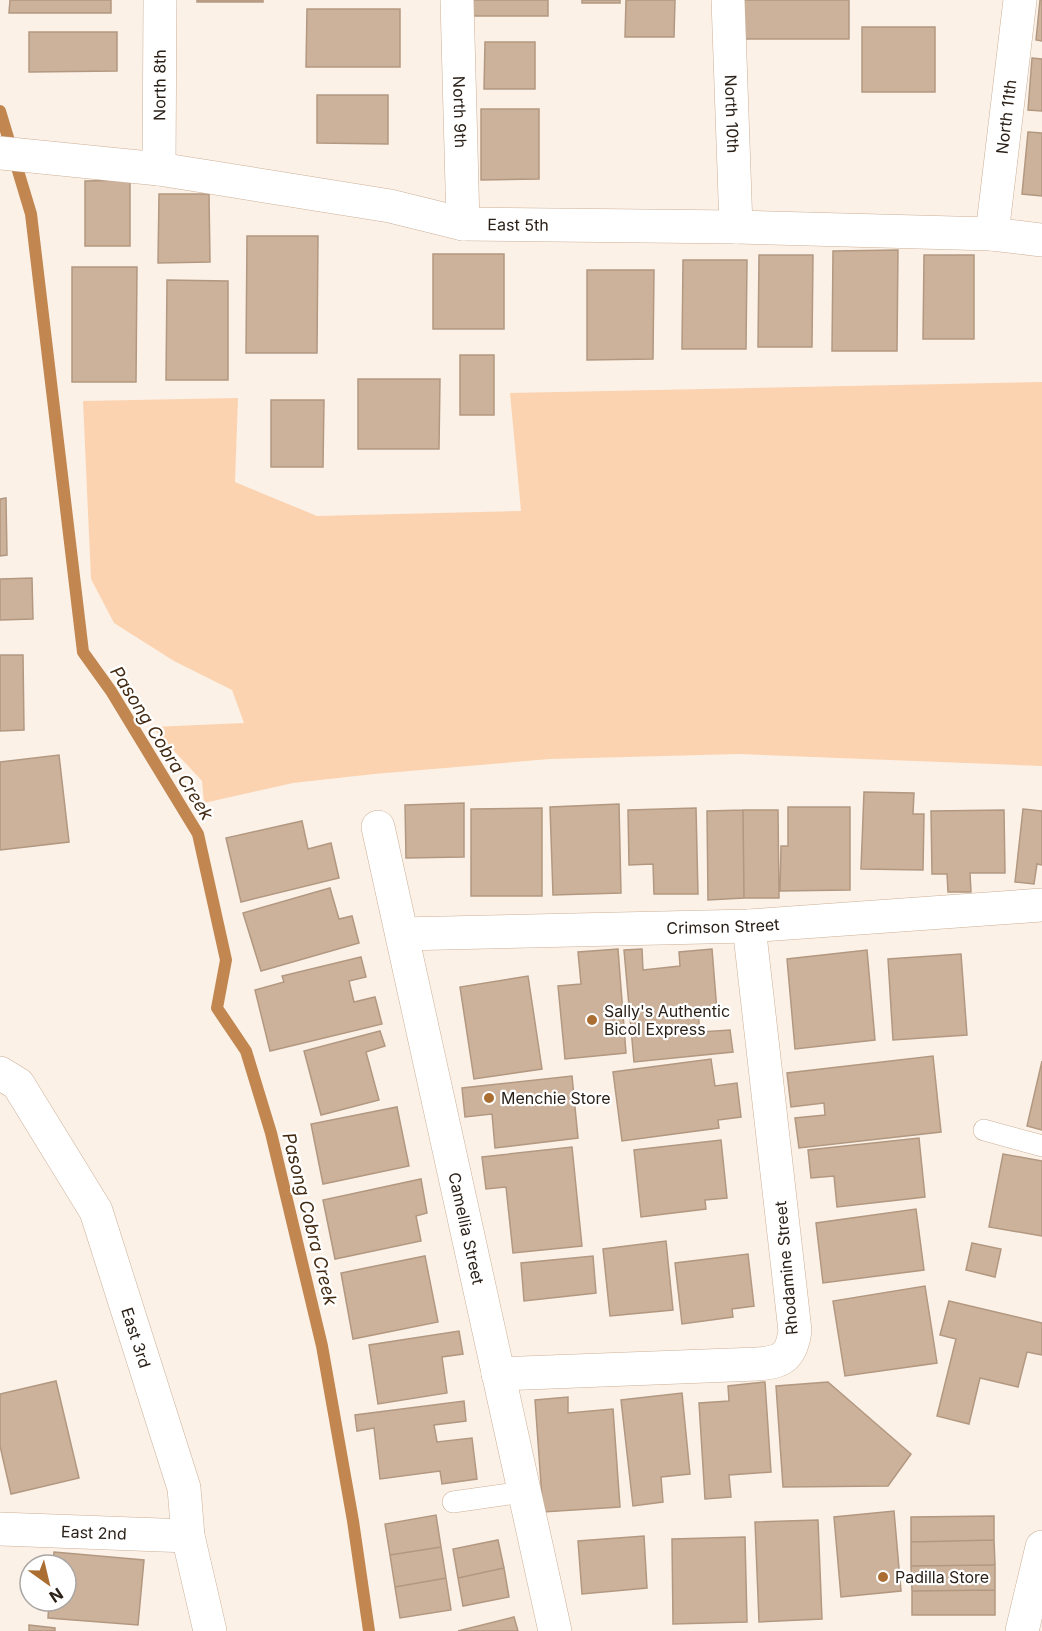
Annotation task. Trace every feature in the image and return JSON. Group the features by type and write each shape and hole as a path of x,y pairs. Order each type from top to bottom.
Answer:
{"street":[{"name":"North 8th","path":"159,169 160,0"},
{"name":"North 9th","path":"457,0 463,224"},
{"name":"North 10th","path":"728,0 736,226"},
{"name":"North 11th","path":"992,234 1020,0"},
{"name":"East 5th","path":"0,153 159,169 390,206 463,224 736,226 992,234 1042,240"},
{"name":"Camellia Street","path":"378,826 555,1631"},
{"name":"Crimson Street","path":"402,934 749,926 1042,905"},
{"name":"Rhodamine Street","path":"498,1374 774,1363 786,1356 793,1345 795,1331 749,926"},
{"name":"East 3rd","path":"0,1073 18,1084 96,1211 184,1488 188,1536 210,1631"},
{"name":"East 2nd","path":"0,1529 188,1536"},
{"path":"1022,1631 1042,1547"}],"lane":[{"path":"984,1130 1042,1146"},
{"path":"453,1502 524,1492"}],"shaded area":[{"path":"1042,382 1042,766 739,754 550,759 293,783 204,803 202,781 152,727 244,723 232,690 174,661 114,623 91,579 83,401 238,398 235,482 317,516 521,511 510,393"}],"building":[{"path":"10,0 111,0 111,13 9,13"},
{"path":"197,0 263,0 263,2 197,2"},
{"path":"461,0 548,0 548,16 461,16"},
{"path":"582,0 620,0 620,3 582,3"},
{"path":"626,0 675,0 674,37 625,37"},
{"path":"744,0 849,0 849,39 744,39"},
{"path":"1040,0 1042,0 1042,41 1036,40"},
{"path":"307,9 400,9 400,67 306,67"},
{"path":"862,27 935,27 935,92 862,92"},
{"path":"29,32 117,32 117,71 29,72"},
{"path":"485,42 535,42 535,89 484,89"},
{"path":"1032,58 1042,59 1042,111 1028,110"},
{"path":"317,95 388,95 388,144 317,143"},
{"path":"481,109 539,109 539,179 481,180"},
{"path":"1028,132 1042,133 1042,196 1022,194"},
{"path":"130,180 130,246 85,246 85,181"},
{"path":"159,194 209,194 210,262 158,263"},
{"path":"247,236 318,236 317,353 246,353"},
{"path":"898,250 897,351 832,351 833,251"},
{"path":"433,254 504,254 504,329 433,329"},
{"path":"759,255 813,255 812,347 758,347"},
{"path":"924,255 974,255 974,339 923,339"},
{"path":"683,260 747,260 746,349 682,349"},
{"path":"72,267 137,267 136,382 72,382"},
{"path":"587,270 654,270 653,359 587,360"},
{"path":"167,280 228,281 228,380 166,380"},
{"path":"460,355 494,355 494,415 460,415"},
{"path":"358,379 440,379 439,449 358,449"},
{"path":"271,400 324,400 323,467 271,467"},
{"path":"6,498 7,555 0,556 0,499"},
{"path":"32,578 33,619 0,620 0,579"},
{"path":"0,655 23,655 24,730 0,731"},
{"path":"59,755 69,842 0,850 0,762"},
{"path":"864,792 914,793 913,814 924,814 923,870 861,869"},
{"path":"464,803 464,857 406,858 405,805"},
{"path":"619,804 621,893 553,895 550,807"},
{"path":"788,807 850,807 850,890 780,891 781,846 788,846"},
{"path":"542,808 542,896 471,896 471,809"},
{"path":"696,808 698,894 654,894 653,864 629,865 628,810"},
{"path":"1023,809 1042,811 1042,865 1037,864 1034,884 1015,882"},
{"path":"743,810 744,898 708,900 707,811"},
{"path":"743,810 778,810 779,898 744,898"},
{"path":"1004,810 1005,873 970,873 971,892 948,892 947,874 932,874 931,811"},
{"path":"302,821 308,849 331,843 339,878 241,902 226,838"},
{"path":"330,888 339,919 352,916 359,943 261,971 243,913"},
{"name":"Sally's Authentic Bicol Express","path":"618,949 626,1053 565,1059 558,986 581,984 578,952"},
{"path":"642,949 643,970 680,966 679,952 712,949 717,1011 698,1013 700,1032 730,1030 733,1052 634,1062 624,950"},
{"path":"867,950 875,1040 795,1049 787,959"},
{"path":"961,954 967,1035 893,1040 888,959"},
{"path":"361,957 366,977 349,981 354,1002 375,997 382,1024 270,1051 255,990 284,982 282,976"},
{"path":"528,976 542,1069 474,1079 460,987"},
{"path":"380,1031 385,1046 366,1052 379,1100 321,1115 304,1051"},
{"path":"933,1056 941,1132 799,1148 795,1118 825,1115 824,1103 791,1107 787,1073"},
{"path":"711,1059 715,1086 737,1083 741,1117 718,1120 719,1128 622,1141 613,1072"},
{"path":"1042,1061 1042,1130 1027,1126"},
{"path":"572,1076 578,1138 495,1148 492,1114 465,1117 462,1088"},
{"path":"397,1107 409,1166 323,1184 311,1124"},
{"path":"919,1138 925,1197 837,1207 834,1176 811,1178 808,1150"},
{"path":"721,1140 727,1198 705,1200 706,1209 641,1217 634,1150"},
{"path":"572,1147 582,1246 513,1253 506,1187 486,1189 482,1157"},
{"path":"1003,1154 1042,1161 1042,1236 989,1227"},
{"path":"421,1179 427,1213 416,1216 421,1241 335,1259 323,1200"},
{"path":"916,1209 924,1270 823,1283 816,1223"},
{"path":"666,1241 673,1310 610,1316 603,1249"},
{"path":"972,1243 1001,1249 995,1277 966,1270"},
{"path":"748,1254 754,1306 732,1309 733,1317 682,1324 675,1263"},
{"path":"425,1256 438,1322 353,1339 341,1273"},
{"path":"593,1256 596,1293 524,1301 521,1263"},
{"path":"925,1286 937,1363 845,1376 833,1301"},
{"path":"949,1301 1042,1323 1042,1355 1027,1352 1018,1387 980,1378 969,1424 937,1416 956,1339 940,1335"},
{"path":"459,1331 463,1354 442,1357 447,1393 378,1404 369,1345"},
{"path":"56,1381 79,1478 11,1494 0,1446 0,1394"},
{"path":"765,1382 771,1472 729,1475 731,1497 705,1499 699,1403 729,1401 728,1386"},
{"path":"828,1382 911,1454 888,1486 783,1487 776,1386"},
{"path":"682,1393 690,1474 661,1477 663,1502 633,1506 621,1400"},
{"path":"568,1397 568,1413 613,1409 620,1507 543,1512 535,1400"},
{"path":"464,1401 466,1421 434,1425 437,1442 472,1438 477,1479 442,1484 440,1471 380,1479 374,1428 357,1431 355,1415"},
{"path":"894,1511 901,1591 841,1597 834,1517"},
{"path":"436,1515 441,1547 390,1555 385,1524"},
{"path":"994,1516 994,1540 911,1542 911,1517"},
{"path":"818,1520 822,1619 759,1622 755,1522"},
{"path":"644,1536 647,1588 582,1594 578,1541"},
{"path":"745,1537 747,1622 673,1624 672,1539"},
{"path":"498,1540 504,1568 458,1578 453,1549"},
{"path":"994,1540 995,1565 911,1566 911,1542"},
{"path":"441,1547 446,1578 395,1587 390,1555"},
{"path":"78,1554 144,1560 138,1625 48,1618 48,1613 78,1613"},
{"path":"995,1565 995,1590 912,1591 911,1566"},
{"path":"504,1568 509,1597 463,1606 458,1578"},
{"path":"446,1578 451,1610 400,1618 395,1587"},
{"path":"995,1590 995,1615 912,1615 912,1591"},
{"path":"514,1617 518,1631 458,1631"},
{"path":"29,1625 55,1628 55,1631 29,1631"}],"waterway":[{"name":"Pasong Cobra Creek","path":"0,111 31,214 83,652 111,691 198,834 226,960 217,1008 246,1051 271,1133 322,1346 353,1521 369,1631"}],"place":[{"name":"Sally's Authentic Bicol Express","path":"592,1020"},
{"name":"Menchie Store","path":"489,1098"},
{"name":"Padilla Store","path":"883,1577"}]}
